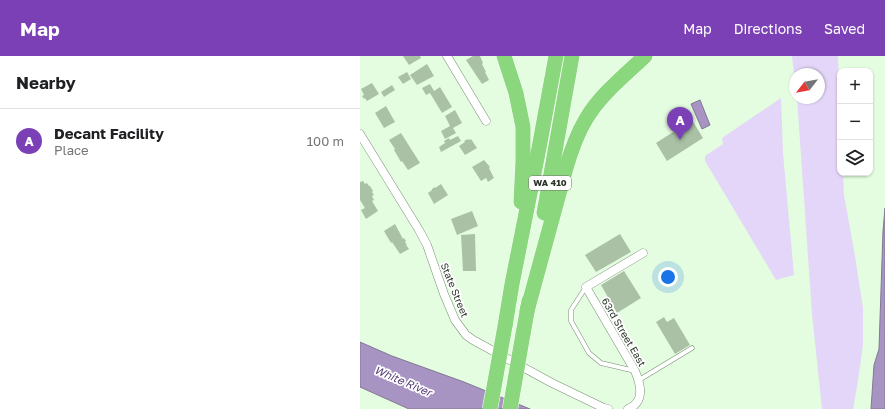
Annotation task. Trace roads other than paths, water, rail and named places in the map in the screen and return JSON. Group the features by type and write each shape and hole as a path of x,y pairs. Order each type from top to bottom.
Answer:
{"highway":[{"path":"504,56 516,93 522,127 523,160 521,200 512,284"},
{"name":"WA 410","path":"490,409 512,284 556,56"},
{"name":"WA 410","path":"510,409 572,56"},
{"path":"527,311 573,145 585,120 595,105 644,56"}],"street":[{"path":"447,56 486,121"},
{"name":"State Street","path":"360,134 427,245 444,294 455,320 466,335 552,382 608,409"},
{"path":"586,288 642,253"},
{"name":"63rd Street East","path":"586,288 639,380 640,396 632,408"}],"lane":[{"path":"586,288 571,310 571,321 589,353 601,363 635,371"},
{"path":"639,380 692,348"}],"water":[{"path":"700,100 710,125 702,129 691,104"},
{"path":"885,208 885,409 871,409 874,365 879,349"},
{"name":"White River","path":"360,342 392,356 464,382 530,409 409,409 360,387"}],"place":[{"name":"Decant Facility","path":"680,140"}]}
